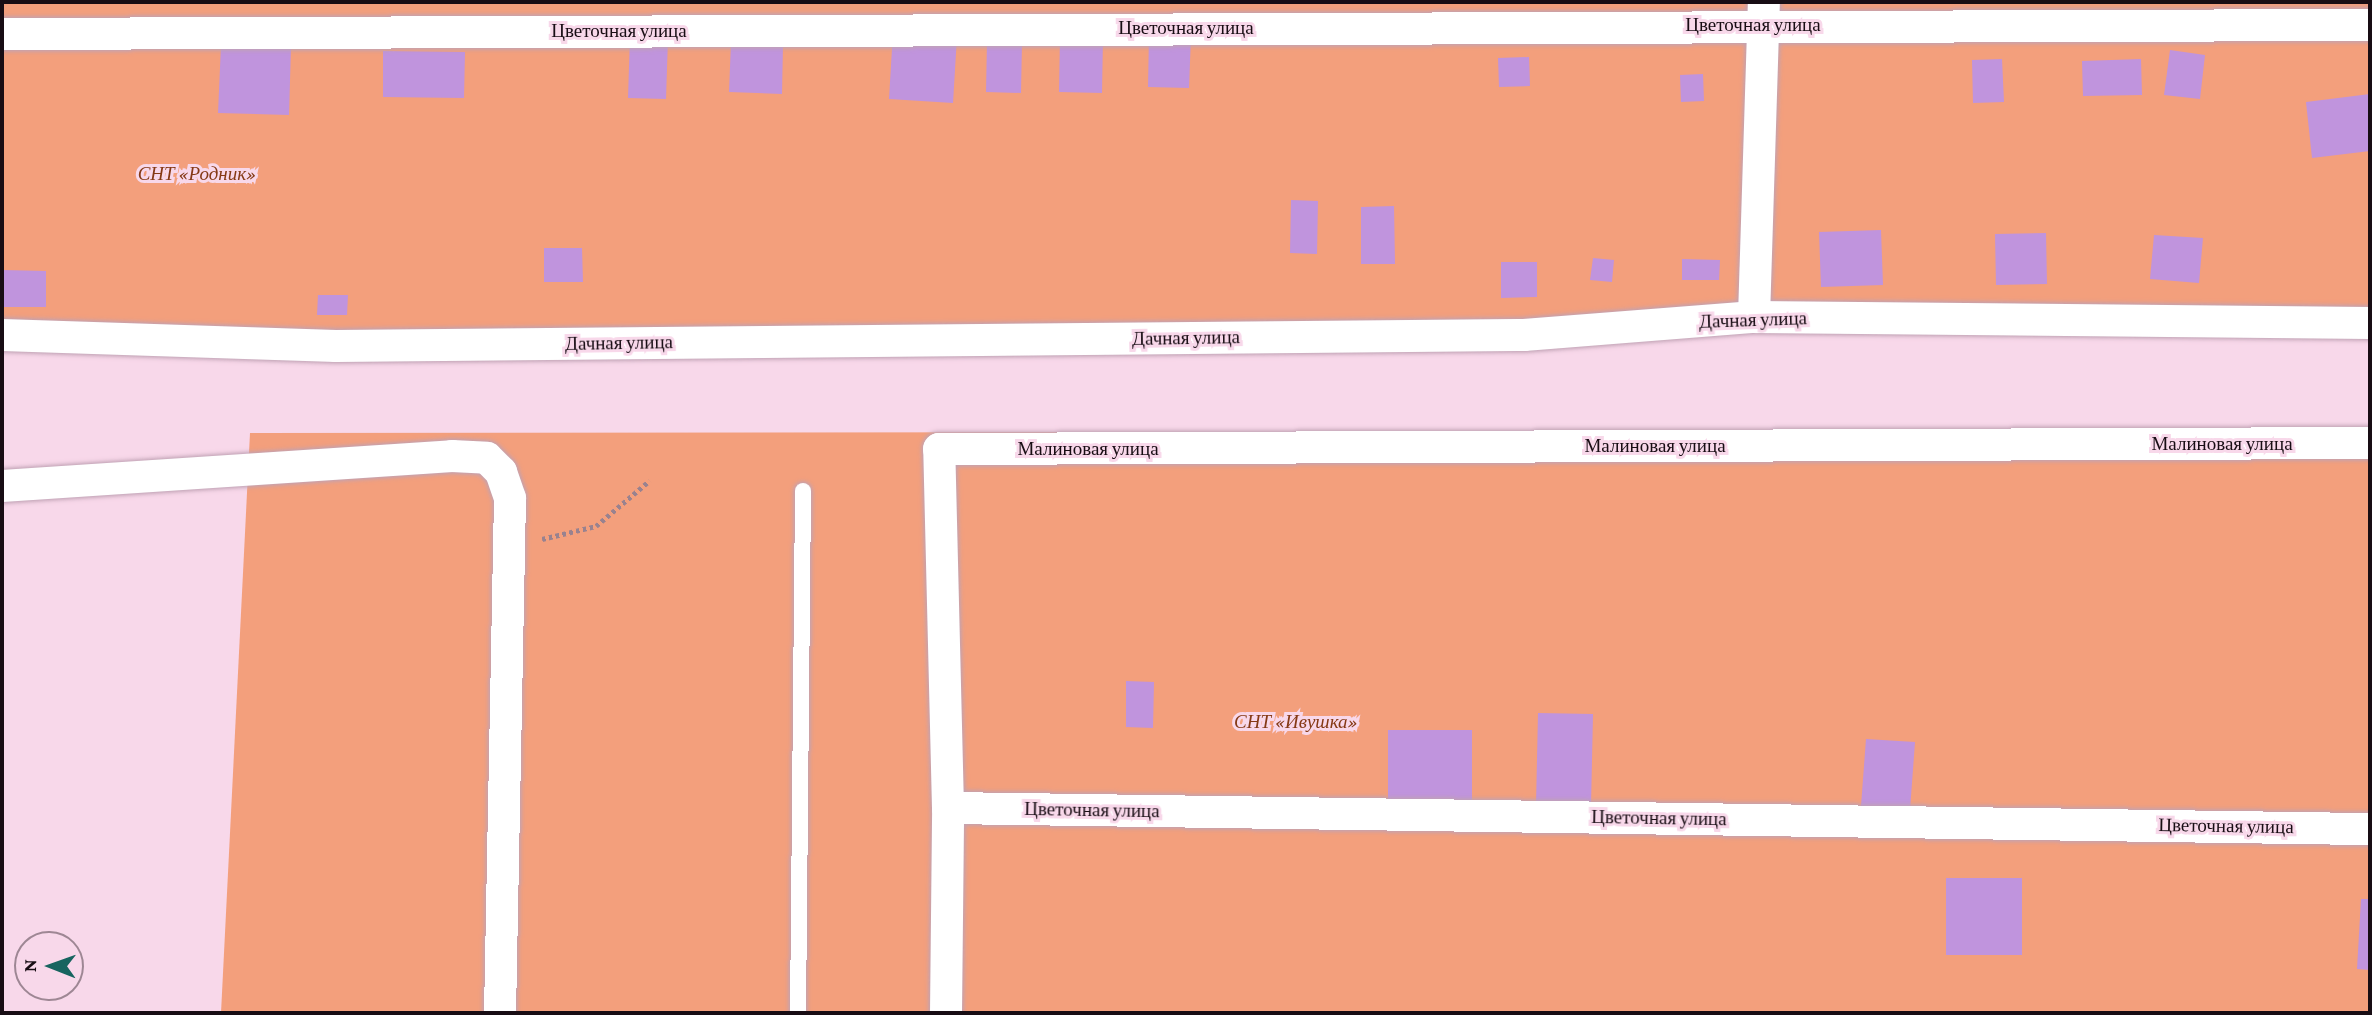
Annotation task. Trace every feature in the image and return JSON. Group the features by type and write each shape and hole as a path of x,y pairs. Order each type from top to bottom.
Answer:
{"street":[{"name":"Цветочная улица","path":"2,34 1764,13 2370,25"},
{"path":"1754,317 1764,13"},
{"name":"Дачная улица","path":"2,335 350,345 1510,335 1754,317 2370,323"},
{"name":"Малиновая улица","path":"948,808 939,449 2370,443"},
{"path":"2,486 452,456 487,458 501,472 510,498 500,1013"},
{"name":"Цветочная улица","path":"948,808 2370,829"},
{"path":"946,1013 948,808"}],"lane":[{"path":"798,1013 803,491"}],"path":[{"path":"531,542 596,526 649,481"}],"green space":[{"name":"СНТ «Родник»","path":"2,2 2370,2 2370,327 2,349"},
{"name":"СНТ «Ивушка»","path":"2370,431 2370,1013 221,1013 250,433"}],"building":[{"path":"893,32 957,36 953,103 889,99"},
{"path":"1149,35 1191,36 1189,88 1148,87"},
{"path":"630,36 668,38 666,99 628,98"},
{"path":"1060,36 1103,37 1102,93 1059,92"},
{"path":"987,41 1022,42 1021,93 986,92"},
{"path":"731,42 783,44 782,94 729,92"},
{"path":"221,45 291,47 289,115 218,113"},
{"path":"2170,50 2205,55 2200,99 2164,95"},
{"path":"383,51 465,52 464,98 383,97"},
{"path":"1529,57 1530,86 1499,87 1498,58"},
{"path":"2002,59 2004,102 1973,103 1972,60"},
{"path":"2141,59 2142,95 2083,96 2082,61"},
{"path":"1703,74 1704,101 1681,102 1680,75"},
{"path":"2370,94 2370,151 2312,158 2306,102"},
{"path":"1291,200 1318,201 1317,254 1290,253"},
{"path":"1394,206 1395,264 1361,264 1361,207"},
{"path":"1881,230 1883,285 1821,287 1819,232"},
{"path":"2046,233 2047,284 1996,285 1995,234"},
{"path":"2154,235 2203,238 2199,283 2150,279"},
{"path":"544,248 582,248 583,282 544,282"},
{"path":"1593,258 1614,260 1612,282 1590,280"},
{"path":"1682,259 1720,260 1719,280 1682,280"},
{"path":"1501,262 1537,262 1537,297 1501,298"},
{"path":"2,270 46,271 46,307 2,307"},
{"path":"318,295 348,295 347,315 317,315"},
{"path":"1126,681 1154,682 1153,728 1126,727"},
{"path":"1538,713 1593,714 1591,806 1536,805"},
{"path":"1388,730 1472,730 1472,810 1388,810"},
{"path":"1866,739 1915,742 1910,810 1861,806"},
{"path":"1946,878 2022,878 2022,955 1946,955"},
{"path":"2361,899 2370,899 2370,970 2357,969"}]}
